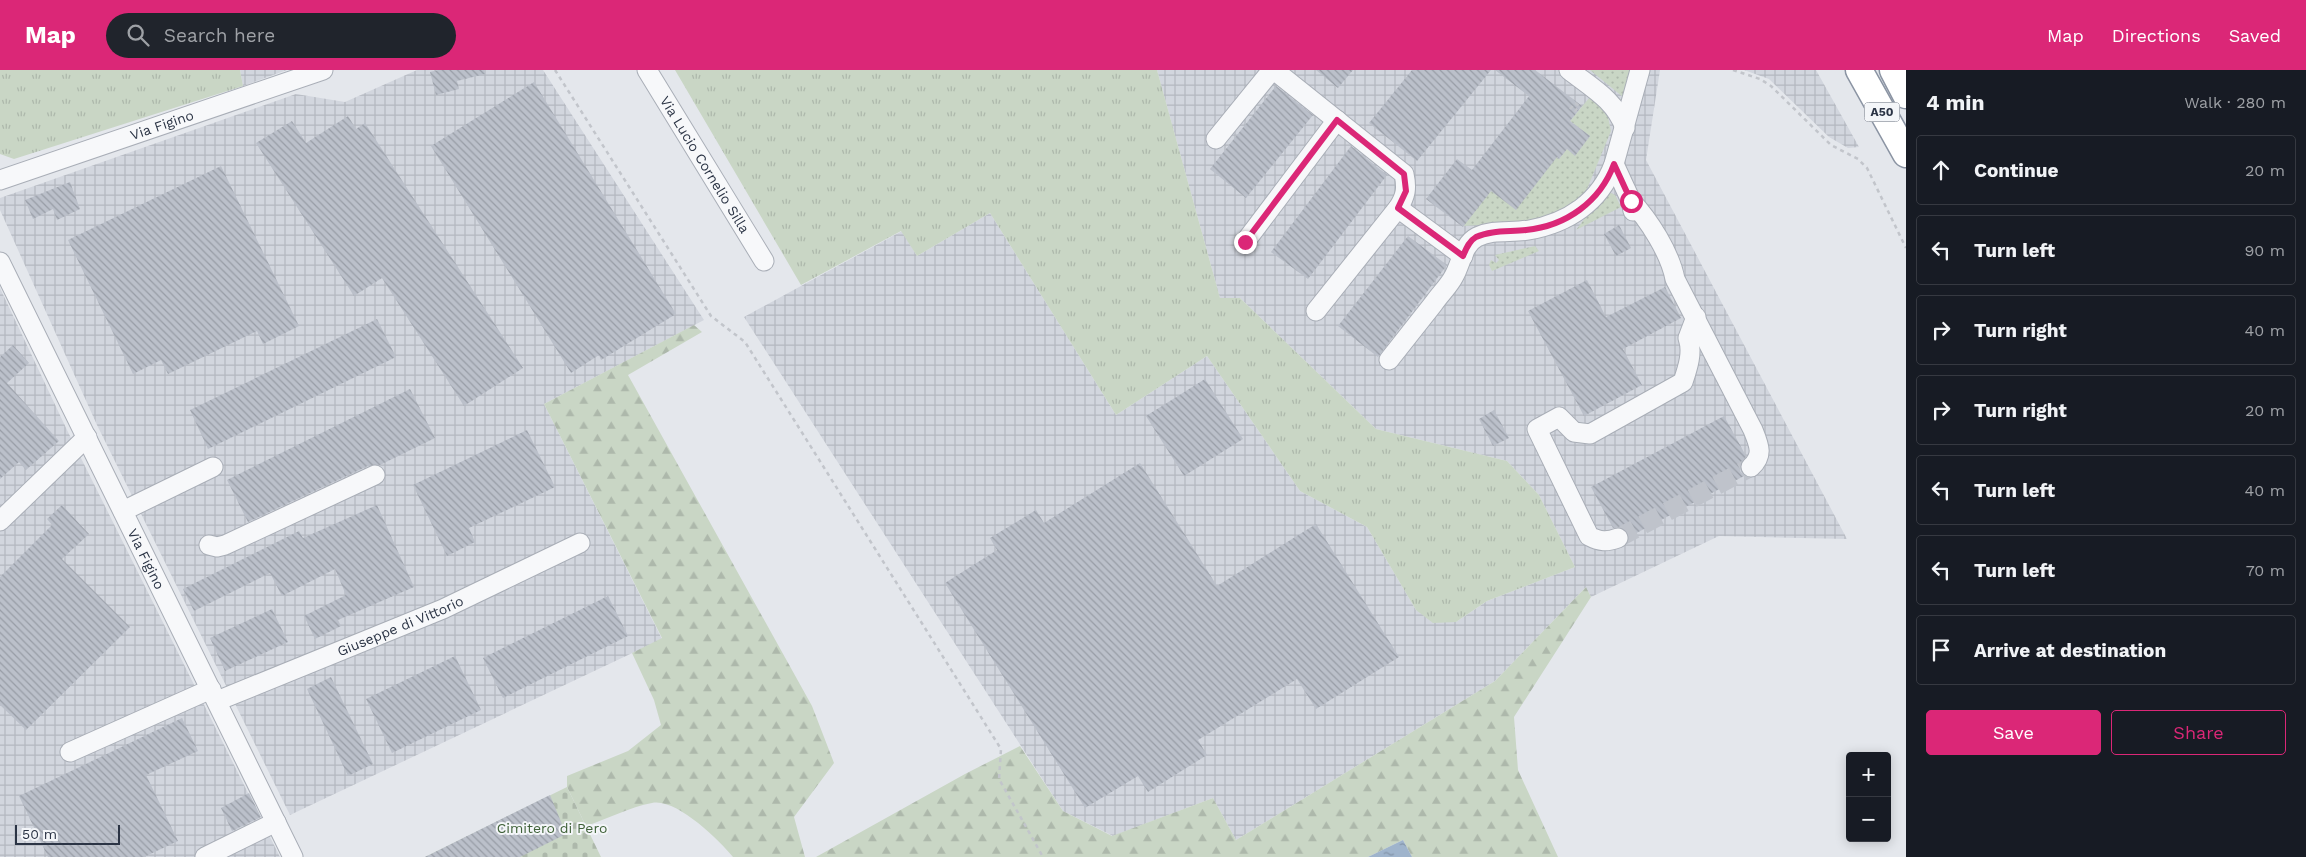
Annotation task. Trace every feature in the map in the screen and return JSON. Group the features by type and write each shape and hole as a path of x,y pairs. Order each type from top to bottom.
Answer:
{"highway":[{"name":"A50","path":"1859,70 1906,154"},
{"name":"A50","path":"1892,70 1906,95"}],"street":[{"name":"Via Lucio Cornelio Silla","path":"646,70 764,261"},
{"path":"1216,139 1273,70 1404,174 1406,191 1398,208 1316,311"},
{"path":"1569,70 1614,105 1620,113 1625,128"},
{"path":"1389,360 1454,277 1467,246 1474,238 1488,233 1528,230 1553,224 1575,214 1594,197 1610,175 1614,164 1640,70"},
{"name":"Via Figino","path":"0,180 320,71"},
{"path":"1245,242 1337,120"},
{"path":"1614,164 1631,201 1644,214 1673,267 1676,279 1759,444 1761,453 1759,460 1751,467"},
{"path":"1398,208 1463,256"},
{"name":"Via Figino","path":"0,262 293,857"},
{"path":"1618,538 1609,542 1598,541 1589,536 1537,429 1559,417 1574,432 1590,434 1683,382 1688,368 1691,346 1688,338 1696,317"},
{"path":"0,521 86,437"},
{"path":"123,511 213,467"},
{"path":"209,545 217,547 225,545 374,475"},
{"name":"Giuseppe di Vittorio","path":"70,752 214,695 444,609 580,543"},
{"path":"206,857 276,822"}],"path":[{"path":"555,70 711,316 745,342 1001,749 999,779 1043,857"},
{"path":"1733,70 1760,79 1771,86 1831,144 1858,159 1867,168 1906,248"},
{"path":"1570,109 1575,103 1579,106 1574,112"}],"shaded area":[{"path":"240,70 287,70 243,86"},
{"path":"417,70 543,70 704,320 544,404 662,639 290,815 97,425 0,210 0,198 296,94 345,102"},
{"path":"1157,70 1660,70 1646,160 1847,539 1719,536 1591,597 1586,587 1495,681 1236,840 1213,798 1113,836 1063,811 744,317 902,231 917,256 990,213 1116,415 1207,356 1300,491 1367,527 1416,610 1456,622 1487,601 1575,567 1539,495 1507,461 1376,429 1240,298 1220,298"},
{"path":"1744,70 1816,70 1859,147 1848,148 1829,137 1769,79"},
{"path":"0,288 67,430 280,857 0,857"}],"green space":[{"path":"0,70 240,70 243,86 14,159 0,154"},
{"path":"675,70 1157,70 1220,298 1240,298 1376,429 1507,461 1539,495 1575,567 1487,601 1456,622 1433,623 1416,610 1367,527 1300,491 1207,356 1116,415 990,213 917,256 901,231 801,285"},
{"path":"1590,70 1632,70 1624,106 1618,102 1623,97"},
{"path":"1590,97 1603,108 1608,117 1611,131 1587,189 1580,200 1541,221 1463,226 1491,191 1539,144 1559,159 1567,149 1575,155 1590,136 1570,121"},
{"path":"1611,193 1615,195 1621,207 1576,230 1601,197"},
{"path":"1535,246 1539,251 1492,271 1489,265 1491,260 1496,263 1499,260 1495,255"},
{"path":"694,325 702,332 628,375 812,706 834,763 794,817 805,857 733,857 696,821 673,807 662,803 635,807 586,826 567,787 567,776 628,751 661,725 654,700 632,653 662,638 544,404"},
{"path":"1586,587 1591,597 1514,717 1518,770 1558,857 1412,857 1403,840 1368,857 816,857 965,774 1020,746 1063,811 1112,836 1213,798 1236,840 1495,681"},
{"name":"Cimitero di Pero","path":"567,787 601,857 425,857"}],"water":[{"path":"1403,840 1412,857 1368,857"}],"building":[{"path":"438,70 484,70 485,74 457,81 459,89 436,95 430,72"},
{"path":"1316,70 1353,70 1338,88"},
{"path":"1412,70 1491,70 1417,161 1369,123"},
{"path":"1495,70 1535,70 1582,106 1570,121 1590,136 1575,156 1567,149 1559,159 1557,157 1516,210 1491,191 1463,227 1426,199 1457,159 1472,170 1529,96"},
{"path":"534,82 676,314 601,360 599,355 571,373 431,146"},
{"path":"1276,86 1313,115 1246,198 1210,169"},
{"path":"348,116 356,129 365,123 523,368 464,406 382,278 354,296 256,143 292,121 306,143"},
{"path":"1351,146 1387,175 1308,279 1271,252"},
{"path":"221,166 299,326 263,344 257,331 168,374 161,360 133,374 68,240"},
{"path":"70,182 80,209 57,220 53,209 33,219 25,200"},
{"path":"1619,225 1631,248 1616,256 1604,234"},
{"path":"1408,236 1447,265 1378,357 1338,326"},
{"path":"1587,280 1606,317 1665,287 1681,318 1623,349 1642,385 1584,416 1528,311"},
{"path":"377,319 396,357 208,449 190,410"},
{"path":"13,345 29,363 7,383 59,441 26,470 19,462 0,479 0,357"},
{"path":"1205,379 1243,439 1184,476 1146,416"},
{"path":"410,389 435,438 380,465 370,465 248,522 227,480"},
{"path":"1494,410 1509,438 1493,446 1479,419"},
{"path":"1724,416 1746,456 1740,465 1740,471 1744,476 1629,537 1625,529 1620,527 1613,528 1591,487"},
{"path":"527,430 555,487 469,528 475,542 447,556 413,485"},
{"path":"1140,463 1217,586 1316,524 1399,657 1316,709 1297,679 1198,740 1207,755 1148,792 1138,776 1085,808 945,583 997,550 990,538 1036,510 1044,523"},
{"path":"62,505 89,534 62,559 130,627 26,730 0,705 0,577 52,525 47,519"},
{"path":"377,505 414,587 338,620 341,626 315,639 304,616 346,595 335,569 282,596 270,573 194,611 183,589 299,531 303,538"},
{"path":"608,596 628,636 503,698 483,658"},
{"path":"272,609 288,642 225,671 210,638"},
{"path":"455,656 481,710 392,753 366,699"},
{"path":"331,677 373,764 348,776 307,689"},
{"path":"182,718 198,751 146,775 178,841 144,857 48,857 19,796"},
{"path":"249,793 261,817 232,831 221,808"},
{"name":"Cimitero di Pero","path":"550,795 566,834 520,857 425,857"}],"tunnel":[{"path":"1618,538 1751,467"}],"route":[{"path":"1245,242 1337,120 1404,174 1406,191 1404,199 1398,208 1463,256 1467,246 1474,238 1488,233 1528,230 1553,224 1583,209 1610,175 1614,164 1631,201"}]}
